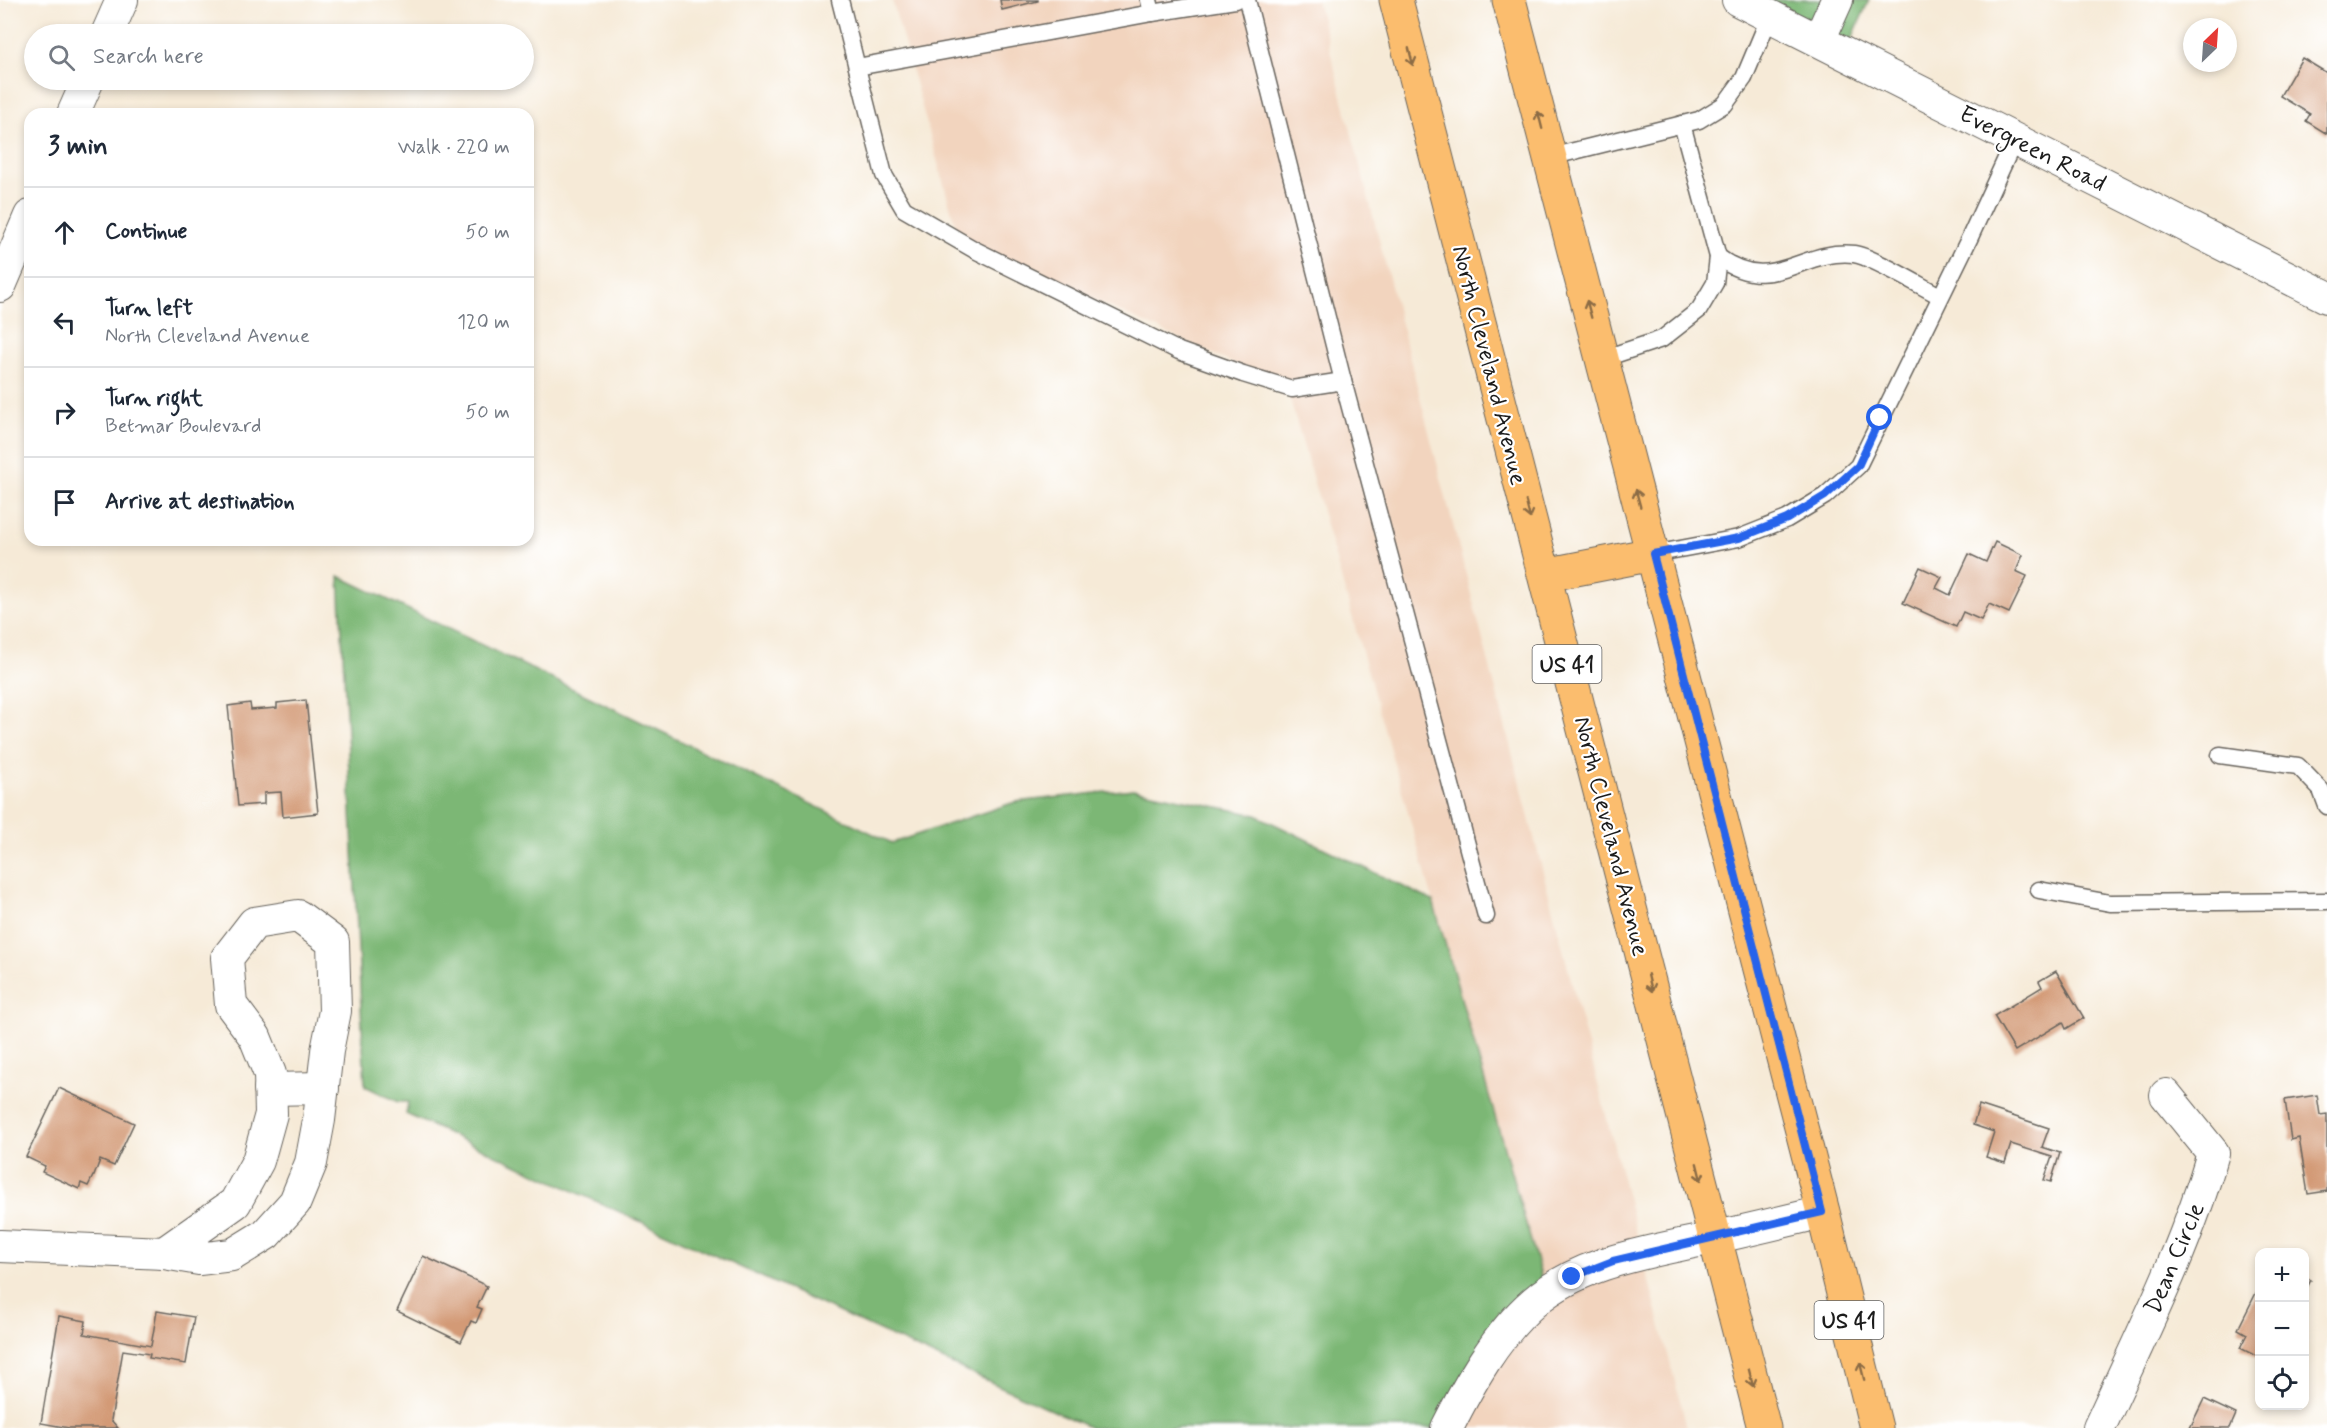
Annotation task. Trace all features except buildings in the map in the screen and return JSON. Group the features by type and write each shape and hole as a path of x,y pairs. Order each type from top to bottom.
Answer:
{"main road":[{"name":"North Cleveland Avenue","path":"1396,0 1764,1428"},
{"name":"US 41","path":"1509,0 1876,1428"},
{"path":"1545,575 1653,554"}],"street":[{"path":"111,24 122,0"},
{"name":"Evergreen Road","path":"1738,0 2327,297"},
{"path":"1819,40 1838,0"},
{"path":"76,108 84,90"},
{"path":"0,286 24,230"},
{"path":"0,1246 164,1253 199,1258 232,1255 266,1234 295,1202 311,1163 335,1011 333,942 298,916 254,923 227,958 231,1005 255,1037 270,1074 271,1114 258,1161 235,1203 164,1253"},
{"path":"270,1089 323,1088"},
{"name":"Dean Circle","path":"2099,1428 2172,1267 2200,1198 2213,1153 2166,1095"},
{"path":"1447,1428 1458,1406 1504,1333 1535,1301 1572,1277 1613,1261 1822,1212"}],"lane":[{"path":"840,0 884,175 904,209 975,250 1179,351 1243,374 1292,388 1343,381"},
{"path":"857,67 1150,6 1235,0"},
{"path":"1247,0 1343,381 1486,916"},
{"path":"1550,158 1699,120 1725,104 1744,78 1770,16"},
{"path":"1602,359 1662,339 1699,310 1715,283 1718,256 1682,124"},
{"path":"1653,554 1739,538 1787,519 1825,496 1858,466 1941,296 2014,138"},
{"path":"1718,256 1733,267 1750,273 1771,272 1839,253 1857,254 1941,296"},
{"path":"2220,755 2298,766 2321,790 2327,806"},
{"path":"2039,890 2110,903 2327,901"}],"shaded area":[{"path":"892,0 1317,0 1687,1428 1445,1428 1547,1300 1287,388 959,238"}],"green space":[{"path":"1755,0 1869,0 1850,43"},
{"path":"339,576 892,843 1015,802 1133,789 1256,815 1433,901 1548,1300 1445,1428 1091,1428 406,1114 408,1102 398,1102 365,1086"}],"route":[{"path":"1572,1277 1613,1261 1822,1212 1653,554 1739,538 1787,519 1825,496 1858,466 1880,418"}]}
